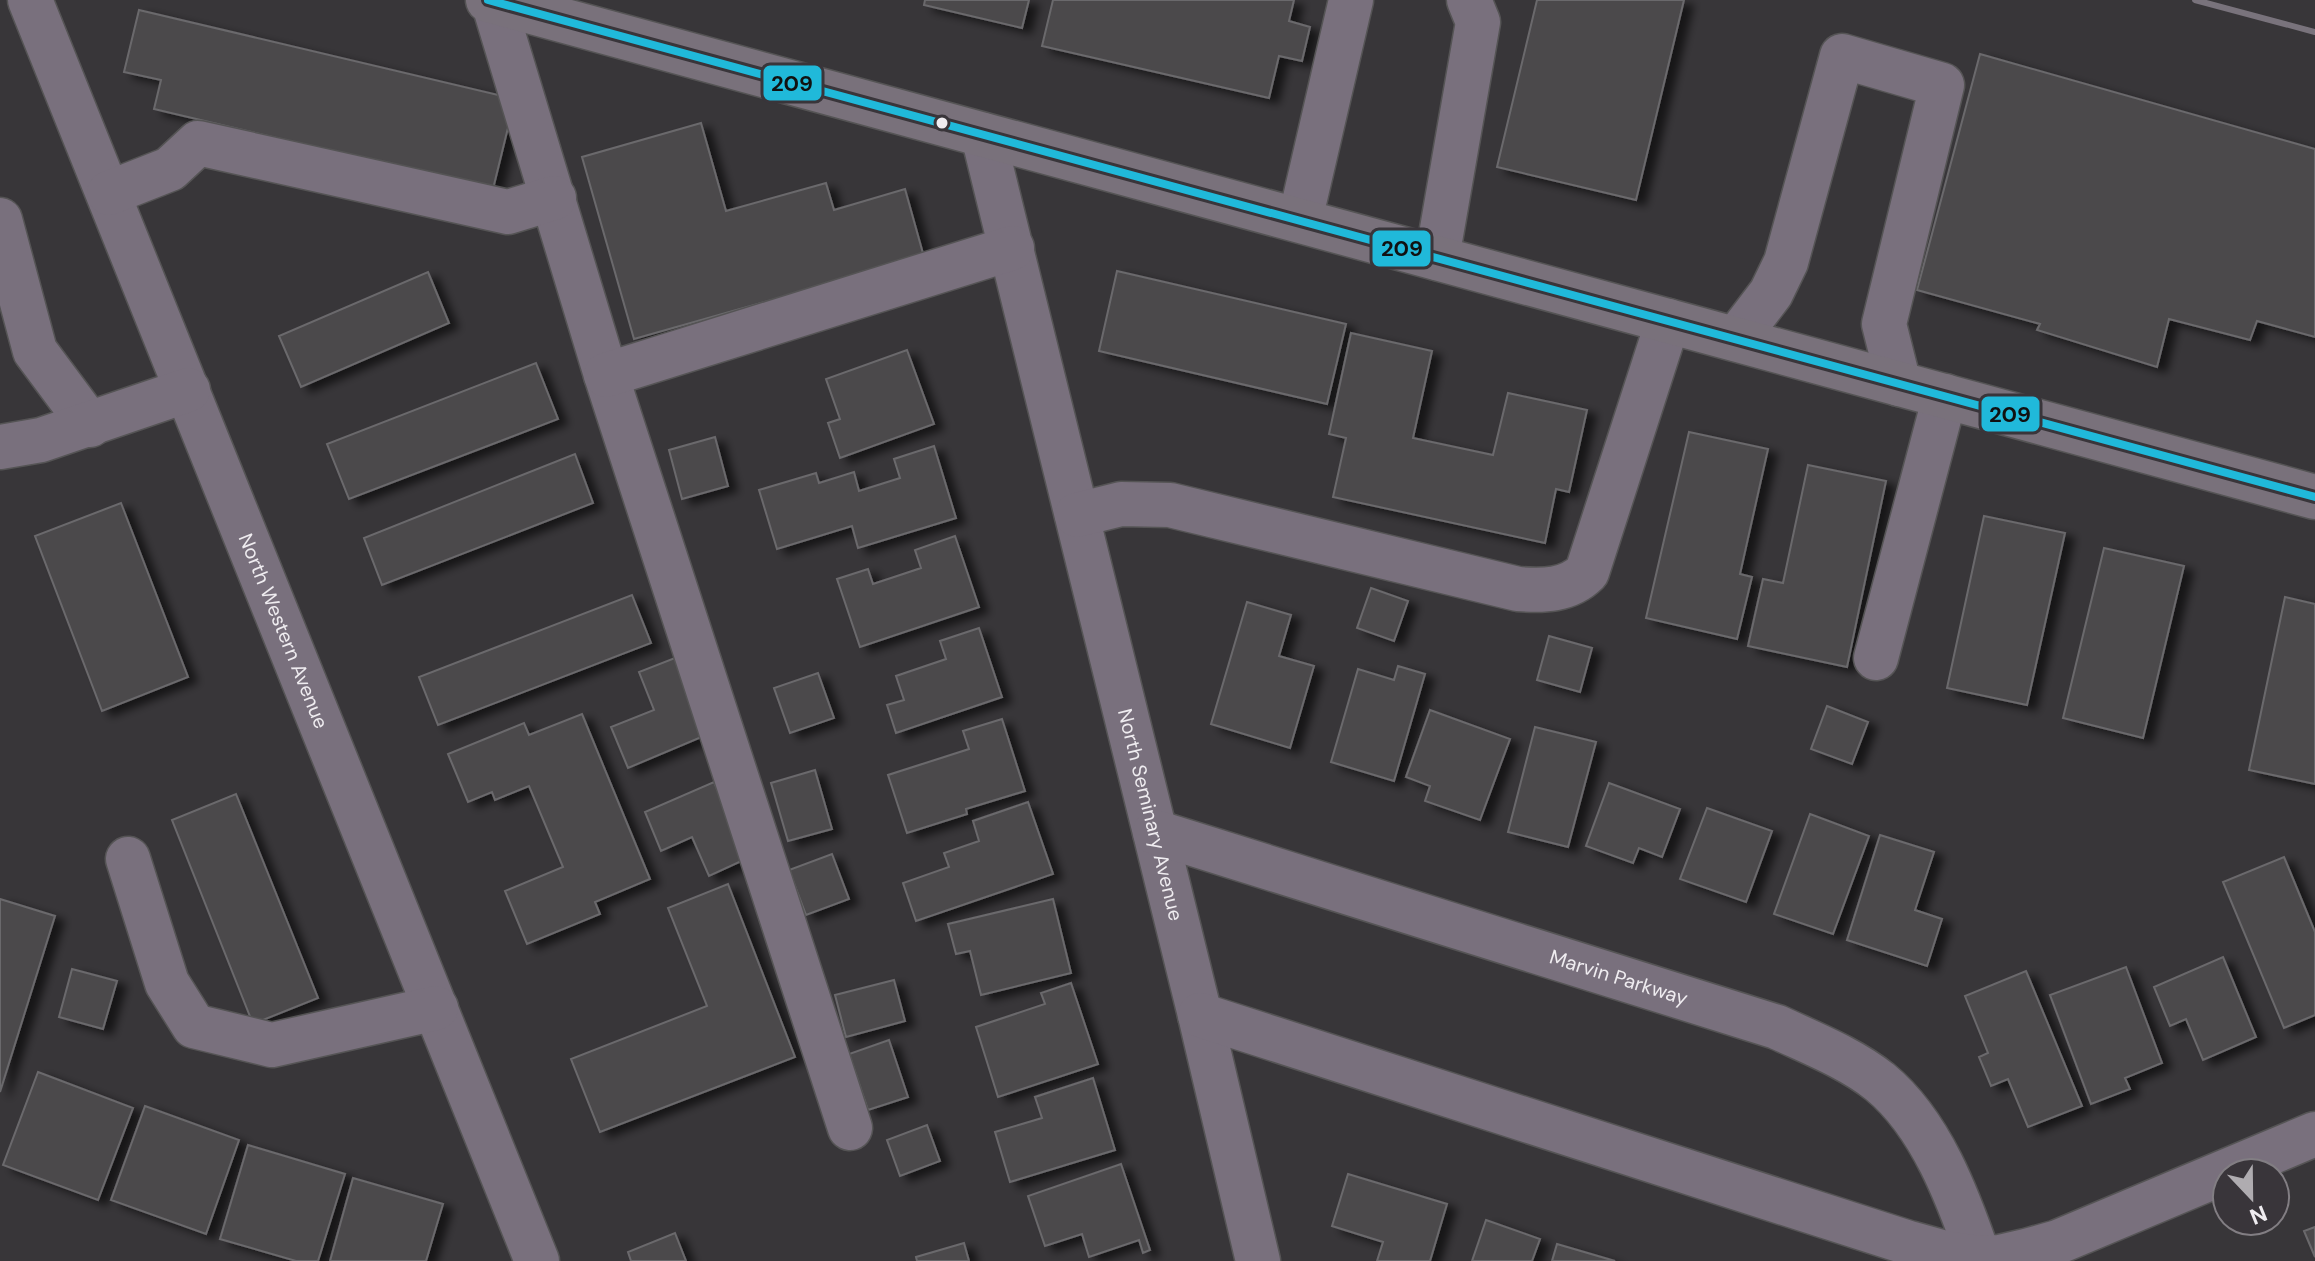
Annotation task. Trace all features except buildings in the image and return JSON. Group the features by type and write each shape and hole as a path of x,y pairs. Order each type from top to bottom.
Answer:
{"main road":[{"path":"491,1 2315,497"}],"street":[{"name":"North Western Avenue","path":"30,0 537,1261"},
{"path":"1300,220 1351,0"},
{"path":"1437,258 1478,22 1469,0"},
{"path":"491,1 606,375 850,1128"},
{"path":"1736,339 1771,293 1786,262 1842,56 1942,85 1884,324 1899,384"},
{"name":"North Seminary Avenue","path":"983,135 1258,1261"},
{"path":"109,193 170,169 198,143 508,212 554,198"},
{"path":"0,220 35,351 90,425"},
{"path":"606,375 1012,248"},
{"path":"1077,515 1121,504 1170,505 1518,589 1543,591 1567,585 1587,572 1668,321"},
{"path":"0,447 41,440 188,390"},
{"path":"1876,658 1945,396"},
{"name":"Marvin Parkway","path":"1155,832 1777,1027 1841,1058 1880,1082 1910,1116 1939,1159 1960,1203 1979,1258"},
{"path":"128,859 167,983 194,1026 272,1045 436,1008"},
{"path":"1200,1015 1909,1243 1979,1258 2000,1257 2058,1242 2315,1134"}],"railway":[{"path":"2195,0 2315,32"}],"transit line":[{"name":"209","path":"488,0 2315,497"}]}
